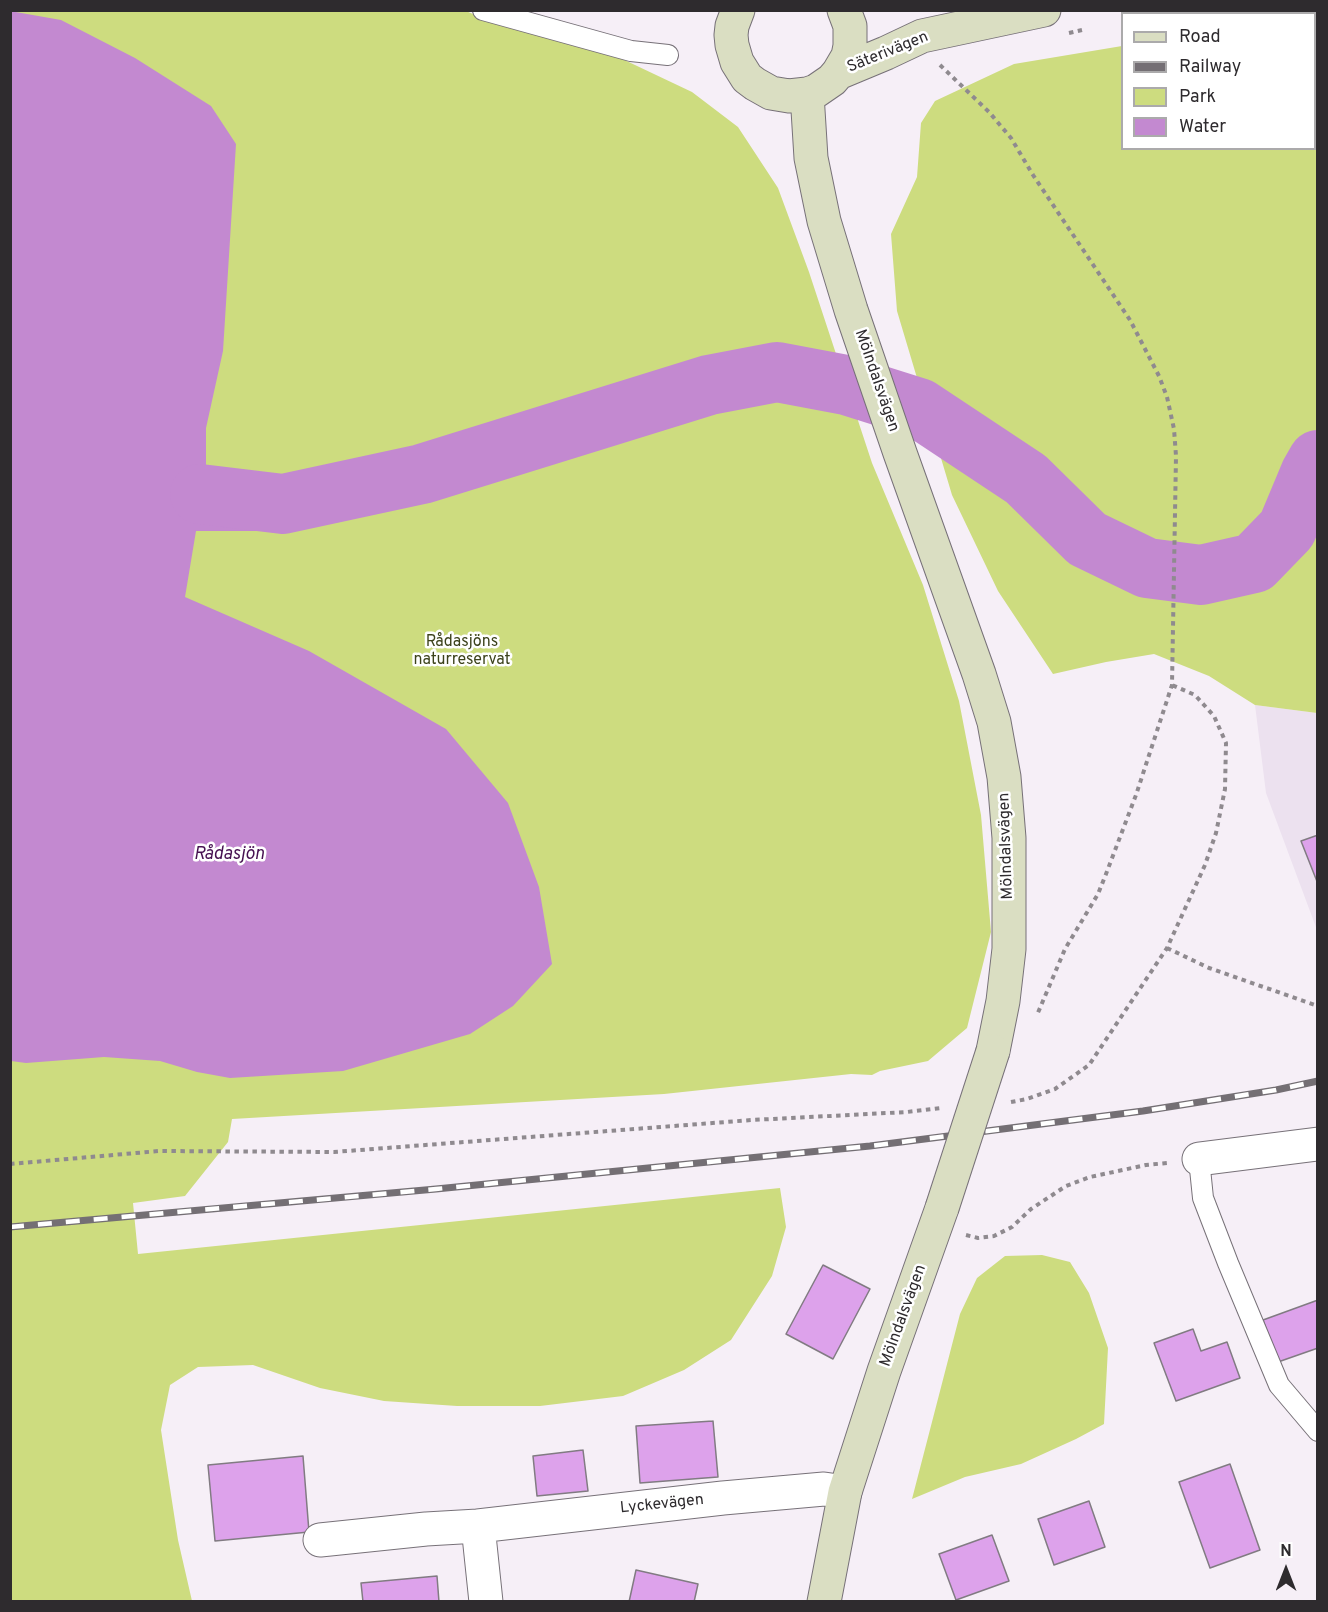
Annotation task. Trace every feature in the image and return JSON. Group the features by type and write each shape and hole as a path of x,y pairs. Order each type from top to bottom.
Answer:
{"street":[{"path":"729,13 732,45 737,62 747,78 762,89 789,96 807,94 825,86 838,73 848,56 850,46 850,26 844,10"},
{"name":"Säterivägen","path":"838,73 922,36 1044,10"},
{"name":"Mölndalsvägen","path":"807,94 813,169 824,221 851,310 994,722 1004,777 1009,838 1009,949 1003,1001 993,1051 951,1221 885,1371 846,1492 824,1602"},
{"path":"1199,1159 1317,1144"},
{"name":"Lyckevägen","path":"320,1540 478,1526 768,1494 824,1489 846,1492"},
{"path":"478,1526 486,1602"}],"lane":[{"path":"483,10 631,51 668,55"},
{"path":"1199,1159 1203,1198 1279,1385 1317,1431"}],"path":[{"path":"922,36 929,51 942,67 989,112 1011,138 1033,175 1130,320 1159,376 1170,412 1176,456 1172,685 1136,795 1098,894 1065,949 1036,1016"},
{"path":"1006,1102 1027,1099 1055,1089 1089,1065 1167,948 1205,864 1216,832 1225,789 1226,743 1214,716 1195,695 1172,685"},
{"path":"1167,948 1209,968 1317,1006"},
{"path":"10,1164 159,1151 334,1152 752,1120 944,1108"},
{"path":"951,1221 978,1238 994,1236 1012,1227 1031,1209 1066,1186 1090,1177 1146,1165 1199,1159"}],"shaded area":[{"path":"1255,705 1317,713 1317,930 1266,793"}],"green space":[{"name":"Rådasjöns naturreservat","path":"11,11 466,11 482,18 616,56 692,92 738,127 778,188 809,272 872,463 923,585 959,701 981,815 991,932 967,1028 928,1061 880,1071 872,1075 851,1074 664,1094 232,1119 228,1142 185,1196 133,1203 138,1254 780,1188 786,1227 772,1276 731,1340 684,1370 623,1396 540,1406 457,1406 384,1401 320,1388 253,1365 198,1367 170,1385 161,1430 178,1540 192,1601 11,1602"},
{"path":"1316,14 1318,14 1317,713 1255,705 1209,676 1154,654 1053,674 998,591 952,495 897,311 891,234 917,177 921,123 935,101 1014,64 1121,46 1121,150 1316,150"},
{"path":"1042,1255 1070,1262 1089,1293 1108,1348 1104,1424 1021,1464 965,1477 912,1499 960,1314 977,1278 1005,1256"}],"water":[{"name":"Rådasjön","path":"10,11 61,20 135,58 211,106 236,144 223,351 206,428 206,470 284,483 284,531 196,531 185,597 309,651 446,729 508,803 539,887 552,964 513,1006 470,1034 343,1071 230,1078 197,1072 160,1061 104,1057 26,1063 11,1061"}],"building":[{"path":"1318,835 1318,884 1301,841"},
{"path":"823,1265 870,1289 833,1359 786,1334"},
{"path":"1318,1300 1318,1348 1278,1362 1263,1320"},
{"path":"1193,1329 1201,1351 1227,1342 1240,1378 1176,1401 1154,1343"},
{"path":"713,1421 718,1477 640,1483 636,1426"},
{"path":"583,1450 588,1491 537,1496 533,1456"},
{"path":"303,1456 309,1532 215,1541 208,1465"},
{"path":"1230,1464 1260,1550 1210,1568 1179,1482"},
{"path":"1089,1501 1105,1547 1054,1565 1038,1519"},
{"path":"992,1535 1009,1581 956,1600 939,1554"},
{"path":"636,1570 698,1584 694,1602 629,1602"},
{"path":"437,1576 439,1602 363,1602 361,1583"}],"waterway":[{"path":"200,494 283,504 422,474 709,385 777,372 846,385 919,408 1026,479 1087,539 1147,568 1201,575 1254,563 1287,529 1318,460"}],"railway":[{"path":"10,1227 436,1189 870,1146 1143,1111 1318,1081"}]}
